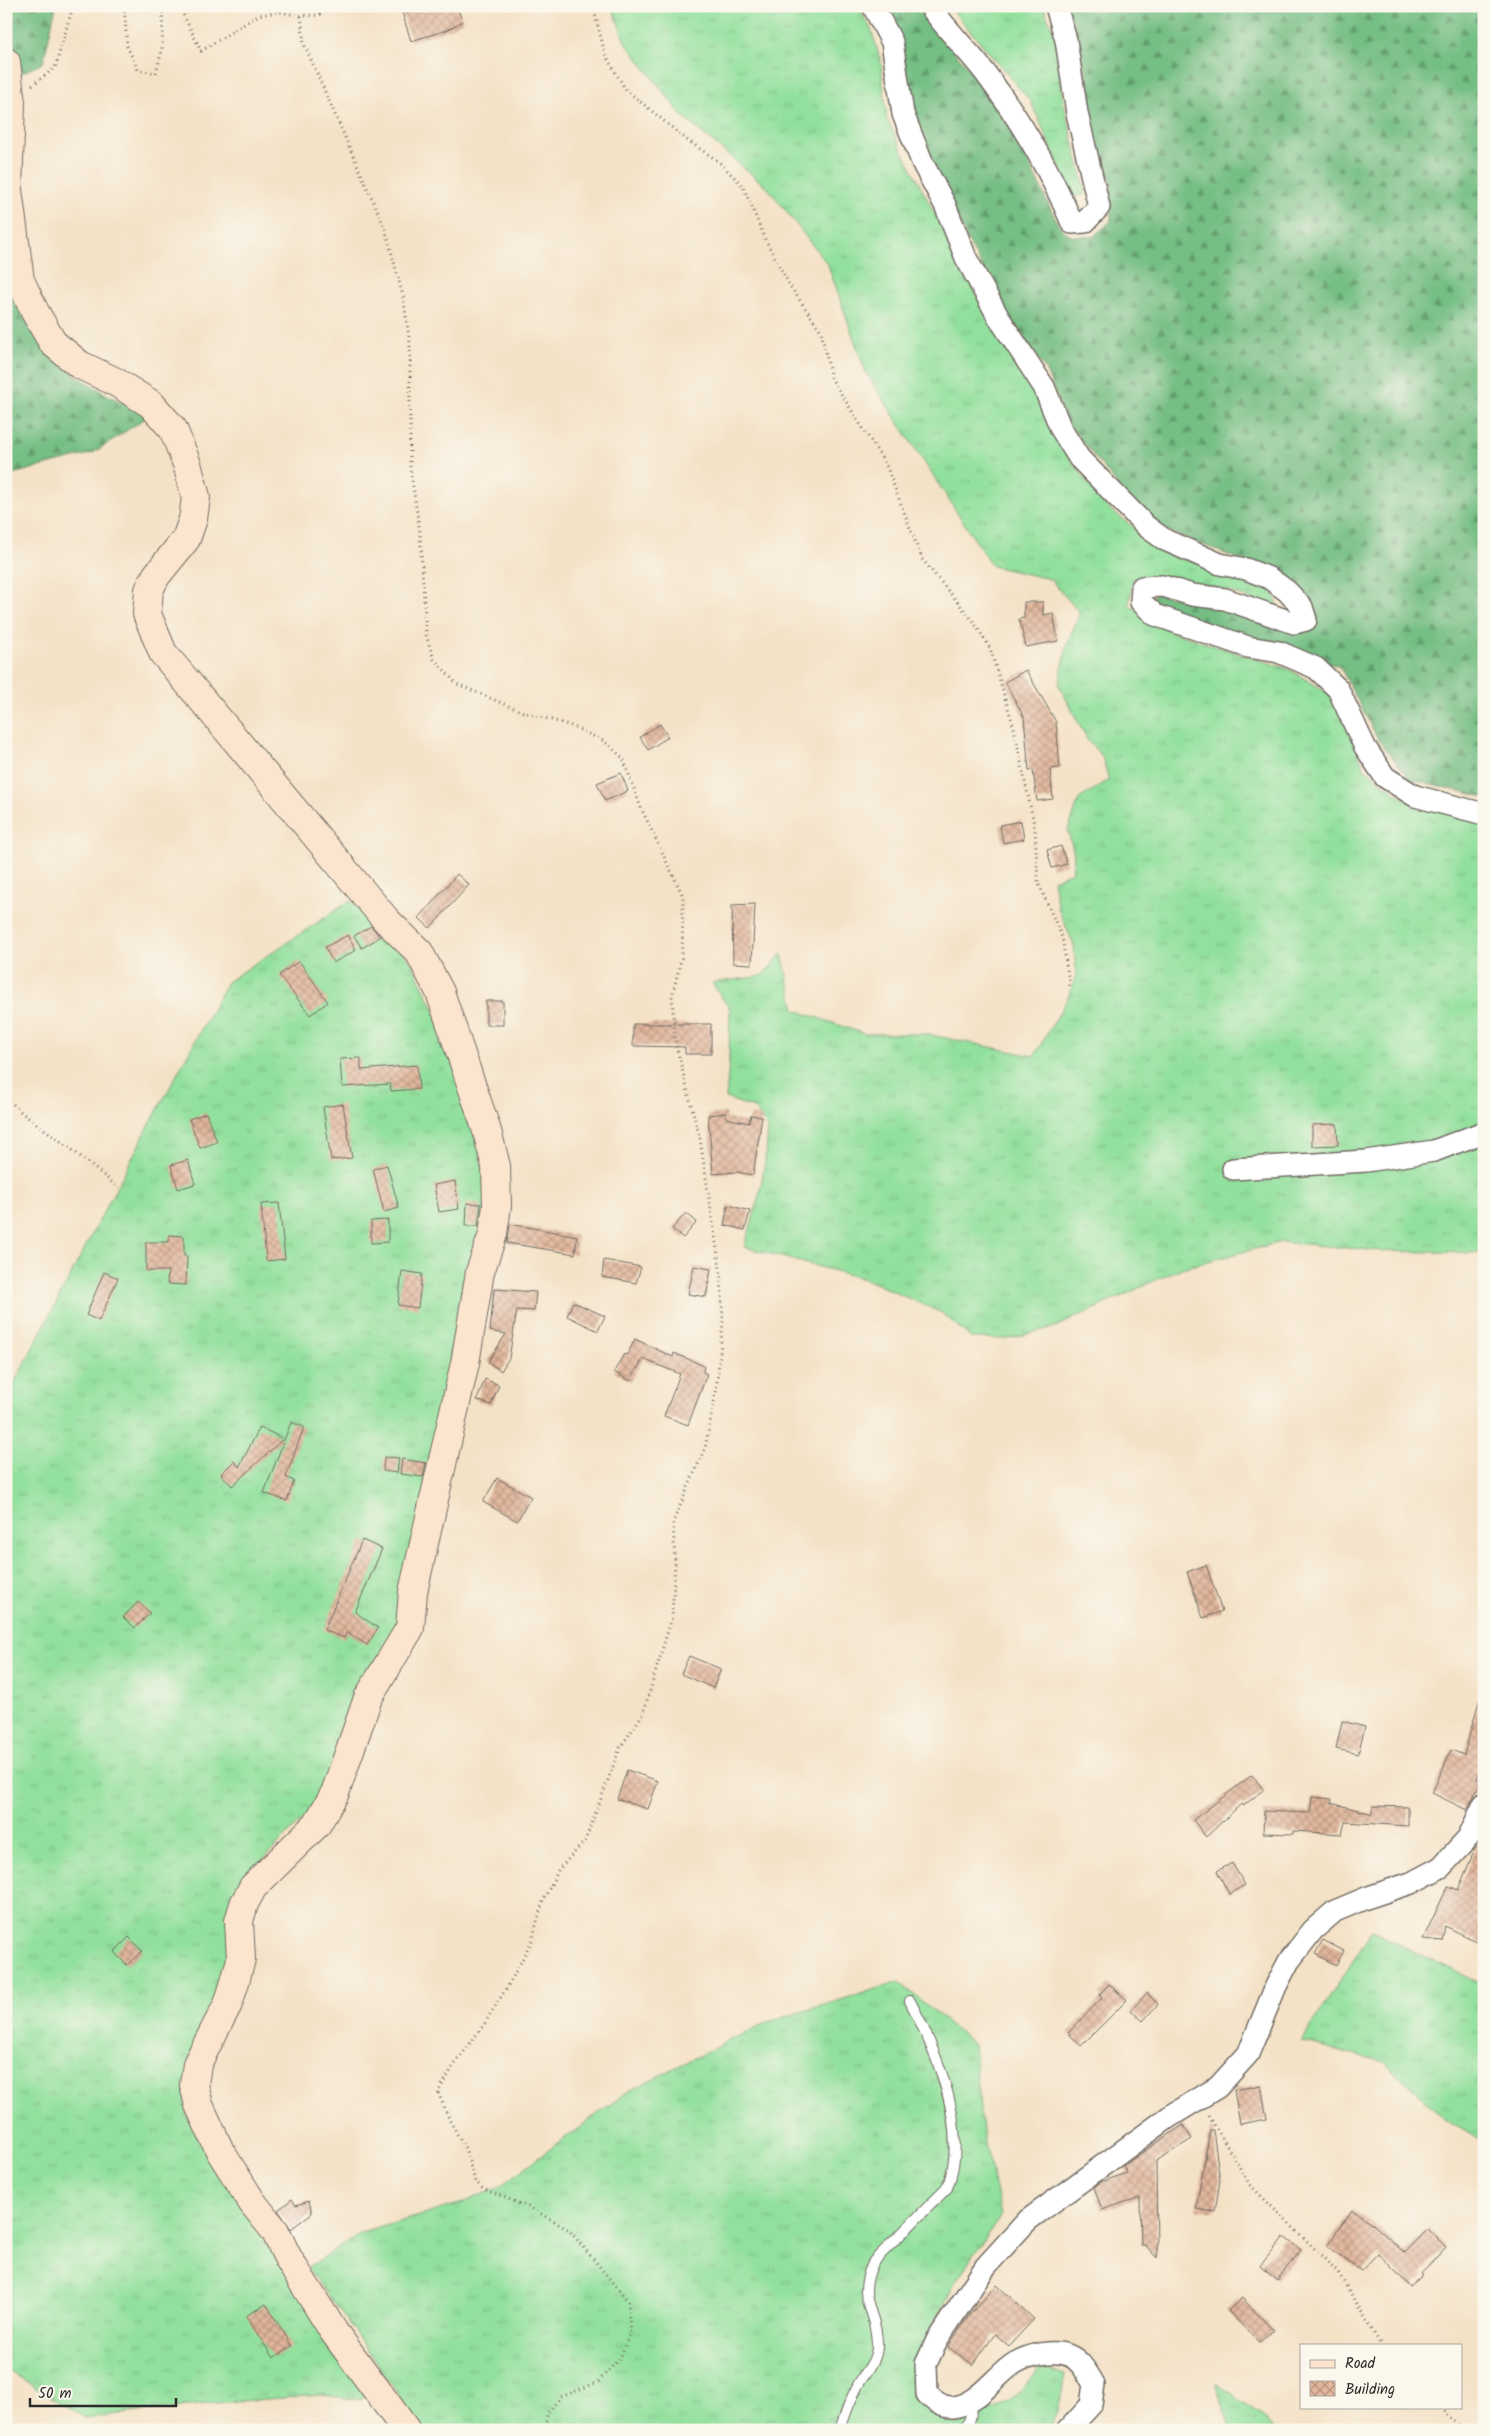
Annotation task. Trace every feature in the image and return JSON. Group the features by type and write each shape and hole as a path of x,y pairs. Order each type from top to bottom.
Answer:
{"street":[{"path":"873,6 892,42 903,114 923,164 945,205 966,258 998,318 1024,353 1044,387 1061,429 1079,458 1147,527 1165,540 1205,558 1269,578 1287,591 1302,607 1306,620 1294,623 1225,599 1192,595 1163,586 1142,587 1141,602 1155,615 1248,647 1279,652 1316,668 1338,689 1365,747 1385,777 1415,796 1484,814"},
{"path":"930,6 985,73 1035,145 1072,223 1085,222 1100,207 1077,113 1066,40 1056,6"},
{"path":"6,62 11,103 8,190 20,280 35,312 54,343 80,365 114,381 151,404 173,429 187,464 196,497 193,519 186,539 156,576 149,590 147,614 163,653 387,921 418,952 440,992 487,1131 496,1166 497,1206 493,1234 480,1272 465,1363 413,1592 410,1628 368,1698 335,1793 317,1824 253,1887 244,1904 239,1921 241,1959 239,1967 228,2004 197,2064 194,2084 199,2105 220,2151 252,2202 275,2232 289,2260 334,2332 406,2430"},
{"path":"1233,1169 1366,1161 1434,1151 1484,1132"},
{"path":"1068,2430 1091,2406 1094,2384 1084,2366 1064,2352 1037,2354 1014,2363 982,2392 954,2407 938,2404 926,2394 926,2364 937,2340 986,2266 1028,2220 1169,2117 1199,2101 1218,2087 1248,2054 1276,1986 1289,1961 1313,1930 1335,1911 1411,1883 1441,1866 1468,1838 1484,1804"}],"lane":[{"path":"840,2430 859,2384 873,2362 878,2348 868,2311 865,2290 868,2273 874,2260 947,2188 953,2172 956,2150 954,2126 943,2081 926,2034 910,2001"},
{"path":"963,2430 970,2421 972,2413 968,2400"}],"path":[{"path":"11,103 55,68 72,6"},
{"path":"124,6 127,46 138,70 156,73 162,50 163,6"},
{"path":"179,6 201,51 259,15 280,12 301,16 319,15 335,6"},
{"path":"594,6 605,54 625,89 687,140 718,161 743,186 766,241 790,286 821,331 831,378 886,465 922,559 973,621 990,648 1014,728 1035,829 1038,882 1062,937 1070,988"},
{"path":"301,16 304,44 385,228 402,296 410,343 410,467 420,532 426,635 434,659 457,684 523,712 569,725 604,740 624,758 641,808 683,896 682,956 672,996 675,1042 700,1139 721,1275 723,1322 716,1392 705,1448 673,1522 675,1563 672,1617 643,1714 620,1748 585,1841 559,1870 544,1901 532,1940 512,1979 485,2023 453,2067 438,2092 450,2121 465,2148 475,2181 483,2190 531,2208 569,2230 628,2301 630,2332 620,2358 598,2382 561,2397 547,2413 547,2430"},
{"path":"6,1096 22,1112 119,1188"},
{"path":"1199,2101 1250,2185 1338,2272 1380,2344"},
{"path":"1442,2408 1464,2430"}],"green space":[{"path":"6,6 56,6 43,63 6,80"},
{"path":"612,6 858,6 871,29 881,62 887,120 982,306 1016,359 1056,439 1103,504 1171,556 1237,575 1271,590 1281,611 1208,585 1171,578 1133,579 1129,605 1171,632 1288,669 1332,695 1365,769 1403,798 1484,820 1484,1253 1382,1251 1281,1242 1182,1268 1055,1327 1008,1339 971,1338 942,1313 865,1279 744,1247 754,1216 760,1188 768,1128 754,1108 726,1098 730,1009 712,983 762,976 782,954 795,1010 865,1034 926,1034 1034,1056 1067,1000 1076,975 1074,945 1058,908 1053,880 1072,872 1074,854 1068,831 1079,799 1109,780 1102,756 1088,741 1059,685 1067,644 1080,613 1050,579 992,566 866,373 828,265 768,188 683,117 625,42"},
{"path":"879,6 915,6 972,72 997,107 1021,147 1058,224 1070,236 1093,237 1111,221 1111,183 1094,129 1087,78 1074,24 1065,6 1484,6 1484,797 1410,779 1378,739 1340,667 1281,646 1198,623 1151,601 1155,593 1308,627 1317,612 1306,595 1278,575 1166,530 1124,493 1067,423 1046,371 999,301 965,235 919,130"},
{"path":"949,6 1043,6 1056,38 1064,104 1086,194 1073,197 1031,102"},
{"path":"6,257 74,374 109,396 150,415 93,453 9,475 6,474"},
{"path":"350,901 384,927 412,964 433,1007 471,1114 491,1203 401,1624 325,1796 252,1871 231,1964 185,2084 187,2116 210,2159 270,2240 367,2392 361,2400 321,2395 215,2403 85,2418 6,2370 6,1399 144,1135 227,982"},
{"path":"1372,1931 1484,1985 1484,2143 1445,2119 1385,2062 1302,2041"},
{"path":"899,1982 974,2045 982,2131 1002,2215 955,2282 918,2359 914,2398 956,2425 1010,2402 1041,2367 1065,2375 1058,2411 1049,2430 423,2430 341,2312 307,2268 361,2233 463,2203 496,2189 630,2090 765,2023"},
{"path":"1215,2383 1261,2414 1273,2430 1231,2430"}],"building":[{"path":"400,6 456,6 463,21 447,30 411,41"},
{"path":"1024,602 1043,602 1043,615 1053,613 1058,641 1026,647 1019,619 1024,618"},
{"path":"1026,670 1056,722 1060,768 1050,769 1053,799 1037,801 1033,770 1029,771 1024,717 1005,682"},
{"path":"660,724 668,737 648,750 640,737"},
{"path":"621,773 628,791 605,801 597,783"},
{"path":"1021,821 1024,839 1003,843 1000,825"},
{"path":"1061,846 1067,864 1052,868 1047,850"},
{"path":"457,874 469,885 430,928 419,918"},
{"path":"755,904 752,964 733,963 732,905"},
{"path":"371,926 380,937 362,948 354,936"},
{"path":"348,935 356,950 333,963 325,947"},
{"path":"299,961 328,1002 310,1015 279,975"},
{"path":"486,1001 503,1001 503,1025 486,1025"},
{"path":"633,1024 711,1024 711,1054 685,1054 685,1047 633,1046"},
{"path":"361,1058 361,1070 417,1065 419,1089 391,1091 390,1084 342,1087 340,1059"},
{"path":"343,1104 352,1158 331,1160 323,1107"},
{"path":"206,1113 217,1142 200,1148 189,1119"},
{"path":"726,1113 726,1118 749,1123 751,1115 762,1117 753,1175 736,1172 713,1174 708,1115"},
{"path":"1337,1124 1338,1145 1312,1146 1312,1125"},
{"path":"188,1160 195,1184 178,1189 171,1165"},
{"path":"387,1165 399,1208 384,1212 373,1169"},
{"path":"455,1181 459,1209 439,1212 434,1185"},
{"path":"279,1203 285,1259 266,1261 261,1204"},
{"path":"467,1203 481,1204 478,1226 466,1226"},
{"path":"728,1205 750,1211 745,1230 724,1225"},
{"path":"686,1213 697,1222 683,1238 672,1229"},
{"path":"388,1220 388,1242 371,1243 371,1221"},
{"path":"510,1224 577,1236 575,1254 507,1243"},
{"path":"169,1235 184,1236 184,1256 187,1256 186,1285 167,1284 168,1271 146,1271 146,1242 169,1242"},
{"path":"604,1260 641,1267 636,1283 602,1277"},
{"path":"694,1266 711,1269 706,1297 688,1294"},
{"path":"402,1271 422,1274 418,1308 398,1305"},
{"path":"104,1272 118,1278 99,1321 86,1315"},
{"path":"494,1289 536,1292 534,1311 517,1310 509,1358 501,1371 488,1362 506,1334 490,1331"},
{"path":"573,1302 605,1316 598,1331 567,1316"},
{"path":"635,1339 673,1357 674,1353 704,1366 703,1372 707,1374 688,1425 664,1416 680,1374 643,1359 630,1381 614,1372 624,1354 627,1355"},
{"path":"485,1379 499,1385 491,1405 477,1400"},
{"path":"291,1422 304,1427 286,1477 294,1481 287,1501 264,1493"},
{"path":"260,1427 283,1439 232,1486 221,1474 234,1461 239,1467"},
{"path":"384,1457 399,1458 397,1473 383,1471"},
{"path":"402,1459 426,1463 423,1477 400,1474"},
{"path":"497,1478 531,1497 517,1521 483,1502"},
{"path":"362,1540 382,1549 355,1612 378,1628 367,1645 347,1632 344,1638 324,1630"},
{"path":"1206,1565 1222,1611 1203,1618 1187,1572"},
{"path":"138,1602 150,1613 135,1628 123,1617"},
{"path":"689,1656 721,1669 713,1688 681,1674"},
{"path":"1479,1701 1484,1702 1484,1761 1477,1779 1481,1781 1467,1810 1432,1793 1451,1750 1464,1755"},
{"path":"1342,1721 1365,1727 1358,1754 1336,1749"},
{"path":"627,1770 658,1781 648,1809 617,1799"},
{"path":"1252,1775 1264,1790 1243,1806 1241,1804 1206,1837 1193,1820"},
{"path":"1312,1797 1332,1799 1331,1803 1373,1814 1373,1806 1408,1807 1408,1826 1345,1822 1342,1834 1293,1831 1293,1834 1263,1833 1264,1811 1310,1813"},
{"path":"1484,1834 1484,1945 1445,1926 1442,1941 1423,1939 1448,1886 1458,1890 1475,1849"},
{"path":"1232,1863 1245,1885 1229,1894 1217,1871"},
{"path":"129,1937 142,1951 127,1965 114,1952"},
{"path":"1323,1940 1344,1951 1336,1965 1315,1954"},
{"path":"1109,1984 1127,2000 1081,2046 1068,2033 1102,1998 1099,1995"},
{"path":"1147,1993 1158,2004 1143,2021 1131,2010"},
{"path":"1261,2085 1267,2119 1240,2124 1234,2090"},
{"path":"1183,2125 1192,2139 1156,2161 1157,2258 1145,2245 1141,2245 1140,2197 1102,2210 1094,2187 1101,2182 1127,2173 1123,2166"},
{"path":"1210,2130 1213,2130 1220,2180 1215,2212 1196,2209"},
{"path":"292,2199 296,2205 309,2201 312,2213 291,2229 278,2210"},
{"path":"1352,2210 1373,2224 1405,2253 1428,2229 1446,2247 1421,2274 1423,2276 1410,2287 1378,2253 1361,2271 1327,2246"},
{"path":"1284,2237 1301,2250 1277,2280 1260,2266"},
{"path":"997,2285 1034,2319 1009,2346 995,2334 973,2365 948,2347 970,2314"},
{"path":"1242,2298 1273,2330 1259,2343 1228,2311"},
{"path":"266,2304 292,2346 273,2358 246,2316"}]}
